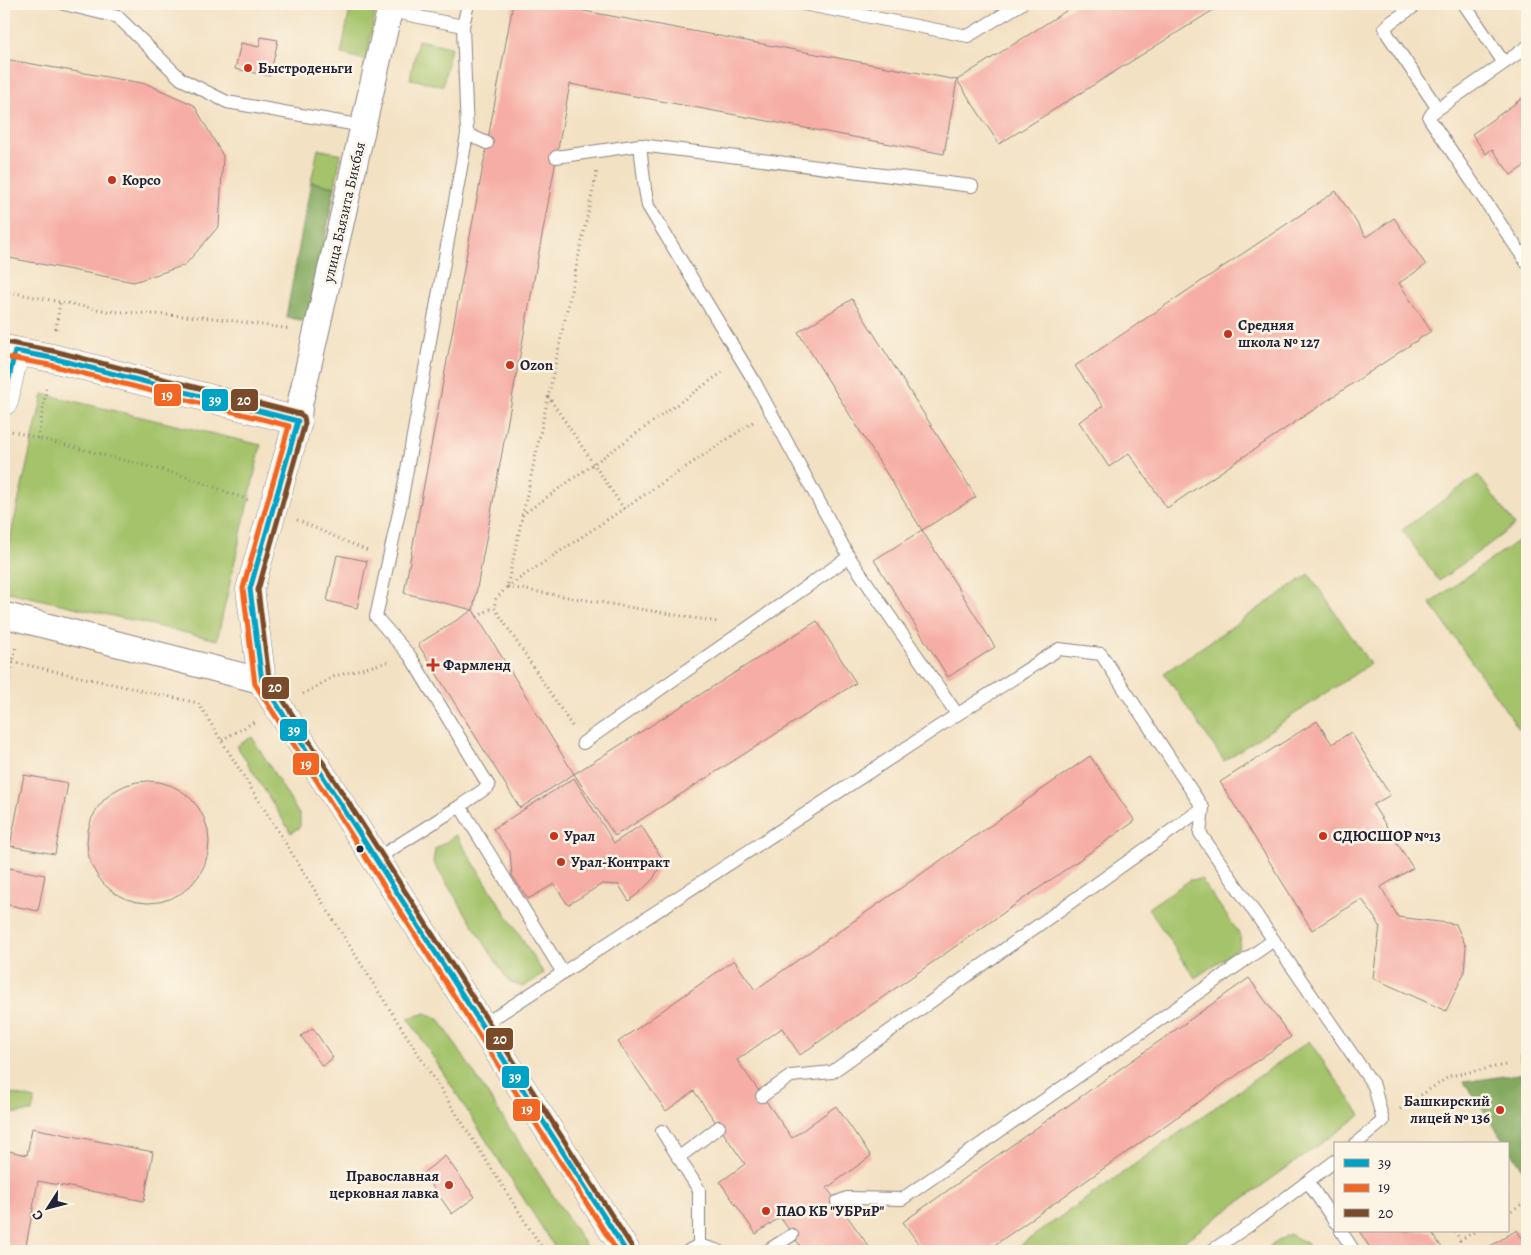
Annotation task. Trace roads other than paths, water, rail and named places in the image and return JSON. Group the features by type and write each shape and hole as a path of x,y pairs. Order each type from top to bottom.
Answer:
{"main road":[{"path":"4,402 9,350 52,358 298,421 250,589 262,681 626,1251"}],"street":[{"name":"улица Баязита Бикбая","path":"298,421 300,403 390,7"},
{"path":"12,617 262,681"}],"lane":[{"path":"64,4 118,17 181,78 228,102 363,126"},
{"path":"376,859 489,786 410,656 376,617 401,502 467,134 463,26 468,4"},
{"path":"803,4 968,36 1013,6"},
{"path":"1418,4 1385,28 1438,109"},
{"path":"1464,4 1504,63"},
{"path":"390,7 463,26"},
{"path":"1525,256 1429,118 1432,113 1527,47"},
{"path":"467,134 487,143"},
{"path":"640,145 648,206 741,359 849,556 957,714"},
{"path":"556,157 640,145 972,186"},
{"path":"583,743 849,556"},
{"path":"482,1026 957,714 1060,650 1101,654 1203,808 1200,834 1374,1086 1384,1120 1357,1142"},
{"path":"460,806 563,973"},
{"path":"762,1096 792,1076 832,1072 1203,808"},
{"path":"837,1202 846,1198 902,1200 1274,940"},
{"path":"678,1158 719,1127"},
{"path":"662,1132 699,1190 693,1248 719,1251"},
{"path":"1211,1251 1247,1227 1334,1162"},
{"path":"1308,1182 1334,1221"},
{"path":"1342,1232 1354,1251"},
{"path":"767,1251 792,1235"}],"place":[{"name":"Быстроденьги","path":"248,68"},
{"name":"Корсо","path":"112,180"},
{"name":"Средняя школа № 127","path":"1228,334"},
{"name":"Ozon","path":"510,365"},
{"name":"Фармленд","path":"433,665"},
{"name":"Урал","path":"554,836"},
{"name":"СДЮСШОР №13","path":"1323,836"},
{"name":"Урал-Контракт","path":"561,862"},
{"name":"Башкирский лицей № 136","path":"1500,1110"},
{"name":"Православная церковная лавка","path":"449,1185"},
{"name":"ПАО КБ \"УБРиР\"","path":"766,1211"}]}
